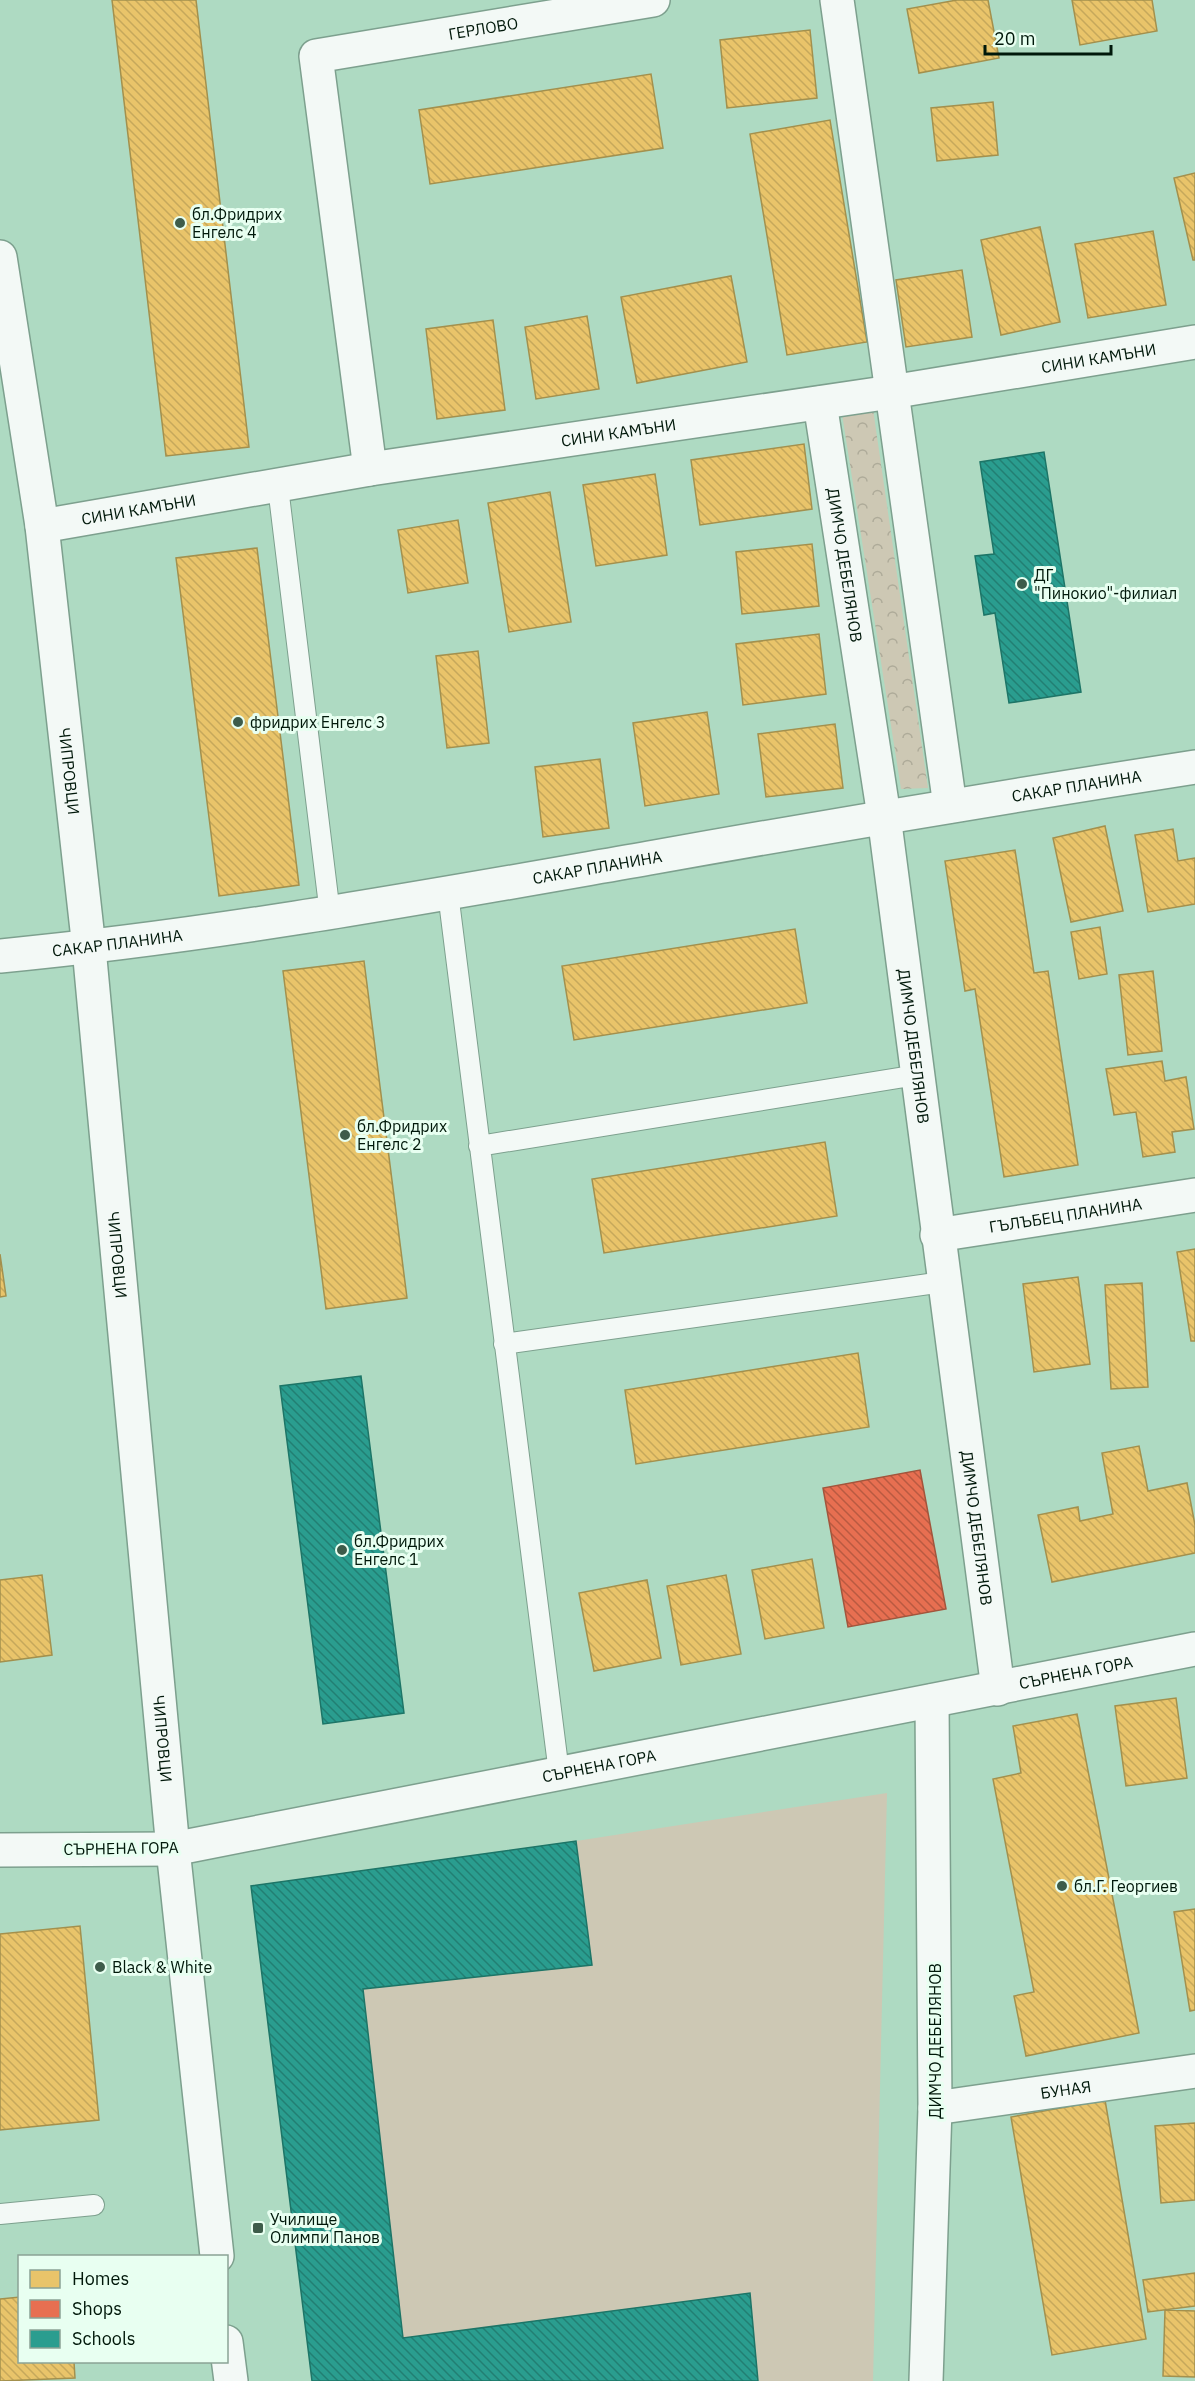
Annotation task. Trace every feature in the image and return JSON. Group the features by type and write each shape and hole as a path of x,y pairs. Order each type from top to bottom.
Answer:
{"street":[{"name":"ГЕРЛОВО","path":"370,469 315,56 653,0"},
{"path":"837,0 950,806"},
{"name":"ЧИПРОВЦИ","path":"0,256 42,526 89,948 173,1849 217,2255"},
{"name":"СИНИ КАМЪНИ","path":"42,526 278,487 370,469 820,403 1195,342"},
{"name":"ДИМЧО ДЕБЕЛЯНОВ","path":"820,403 884,816 943,1282 998,1689"},
{"name":"САКАР ПЛАНИНА","path":"0,956 89,948 330,914 884,816 1195,767"},
{"name":"ГЪЛЪБЕЦ ПЛАНИНА","path":"937,1235 1195,1195"},
{"name":"СЪРНЕНА ГОРА","path":"0,1850 173,1849 1195,1649"},
{"name":"ДИМЧО ДЕБЕЛЯНОВ","path":"926,2381 935,2108 932,1701"},
{"name":"БУНАЯ","path":"935,2108 1195,2071"},
{"path":"228,2358 231,2381"}],"lane":[{"path":"278,487 330,914"},
{"path":"448,893 559,1773"},
{"path":"479,1146 917,1075"},
{"path":"504,1344 943,1282"},
{"path":"0,2214 94,2205"}],"green space":[{"path":"873,409 928,788 901,789 842,414"},
{"path":"887,1793 873,2381 758,2381 750,2293 403,2338 363,1989 592,1965 576,1841"}],"building: Homes":[{"name":"бл.Фридрих Енгелс 4","path":"112,0 196,0 249,447 166,456"},
{"path":"957,0 988,0 999,58 919,73 907,9"},
{"path":"1072,0 1152,0 1157,31 1080,45"},
{"path":"810,30 817,98 727,108 720,40"},
{"path":"651,74 663,148 430,184 419,110"},
{"path":"993,102 998,155 937,161 931,108"},
{"path":"830,120 867,342 787,355 750,134"},
{"path":"1195,173 1195,260 1193,260 1174,178"},
{"path":"1040,227 1060,322 1001,335 981,240"},
{"path":"1153,231 1166,305 1088,318 1075,244"},
{"path":"962,270 972,337 906,347 896,280"},
{"path":"731,276 747,362 637,383 621,297"},
{"path":"587,316 599,389 536,399 525,327"},
{"path":"493,320 505,410 437,419 426,329"},
{"path":"804,444 812,509 700,525 691,460"},
{"path":"655,474 667,555 596,566 583,485"},
{"path":"550,492 571,622 509,632 488,503"},
{"path":"458,520 468,583 408,593 398,530"},
{"path":"812,544 819,606 742,614 736,552"},
{"name":"фридрих Енгелс 3","path":"257,548 299,885 219,896 176,558"},
{"path":"819,634 826,694 743,705 736,644"},
{"path":"478,651 489,743 447,748 436,656"},
{"path":"707,712 719,794 645,806 633,723"},
{"path":"835,724 843,788 766,797 758,734"},
{"path":"600,759 609,828 543,837 535,767"},
{"path":"1105,826 1123,911 1071,922 1053,838"},
{"path":"1173,829 1178,861 1195,858 1195,904 1148,912 1135,835"},
{"path":"1015,850 1034,973 1048,971 1078,1165 1004,1177 975,989 965,991 945,861"},
{"path":"1100,927 1107,974 1079,979 1071,932"},
{"path":"795,929 807,1003 574,1040 562,966"},
{"name":"бл.Фридрих Енгелс 2","path":"364,961 407,1298 326,1309 283,971"},
{"path":"1153,971 1162,1051 1128,1055 1119,975"},
{"path":"1162,1061 1165,1081 1186,1077 1194,1129 1172,1132 1175,1152 1143,1157 1136,1112 1114,1115 1106,1069"},
{"path":"825,1142 837,1216 604,1253 592,1179"},
{"path":"1195,1249 1195,1341 1191,1341 1177,1252"},
{"path":"0,1254 6,1296 0,1297"},
{"path":"1078,1277 1090,1364 1034,1372 1023,1284"},
{"path":"1142,1283 1148,1387 1111,1389 1105,1285"},
{"path":"858,1353 869,1427 636,1464 625,1390"},
{"path":"1139,1446 1148,1491 1187,1483 1195,1525 1195,1553 1052,1582 1038,1515 1078,1507 1080,1521 1113,1514 1102,1453"},
{"path":"812,1559 824,1628 765,1639 752,1570"},
{"path":"42,1575 52,1655 0,1662 0,1580"},
{"path":"726,1575 741,1654 681,1665 667,1586"},
{"path":"647,1580 661,1658 594,1671 579,1593"},
{"path":"1176,1698 1187,1778 1126,1786 1115,1706"},
{"name":"бл.Г. Георгиев","path":"1077,1714 1139,2033 1026,2056 1014,1996 1034,1992 993,1779 1021,1773 1013,1726"},
{"path":"1195,1909 1195,2010 1190,2011 1174,1912"},
{"path":"80,1926 99,2120 0,2130 0,1934"},
{"path":"1105,2100 1146,2339 1052,2355 1011,2117"},
{"path":"1195,2123 1195,2200 1161,2203 1155,2126"},
{"path":"1195,2273 1195,2306 1148,2312 1143,2280"},
{"path":"18,2297 18,2363 74,2363 75,2378 0,2381 0,2299"},
{"path":"1165,2310 1195,2311 1195,2377 1163,2376"}],"building: Shops":[{"path":"920,1470 946,1609 848,1627 823,1488"}],"building: Schools":[{"name":"ДГ \"Пинокио\"-филиал","path":"1044,452 1081,692 1009,703 995,613 984,615 975,556 994,554 980,462"},
{"name":"бл.Фридрих Енгелс 1","path":"361,1376 404,1713 323,1724 280,1386"},
{"path":"576,1841 592,1965 363,1989 403,2338 750,2293 758,2381 312,2381 251,1886"}],"place":[{"name":"бл.Фридрих Енгелс 4","path":"180,223"},
{"name":"ДГ \"Пинокио\"-филиал","path":"1022,584"},
{"name":"фридрих Енгелс 3","path":"238,722"},
{"name":"бл.Фридрих Енгелс 2","path":"345,1135"},
{"name":"бл.Фридрих Енгелс 1","path":"342,1550"},
{"name":"бл.Г. Георгиев","path":"1062,1886"},
{"name":"Black & White","path":"100,1967"},
{"name":"Училище Олимпи Панов","path":"258,2228"}]}
